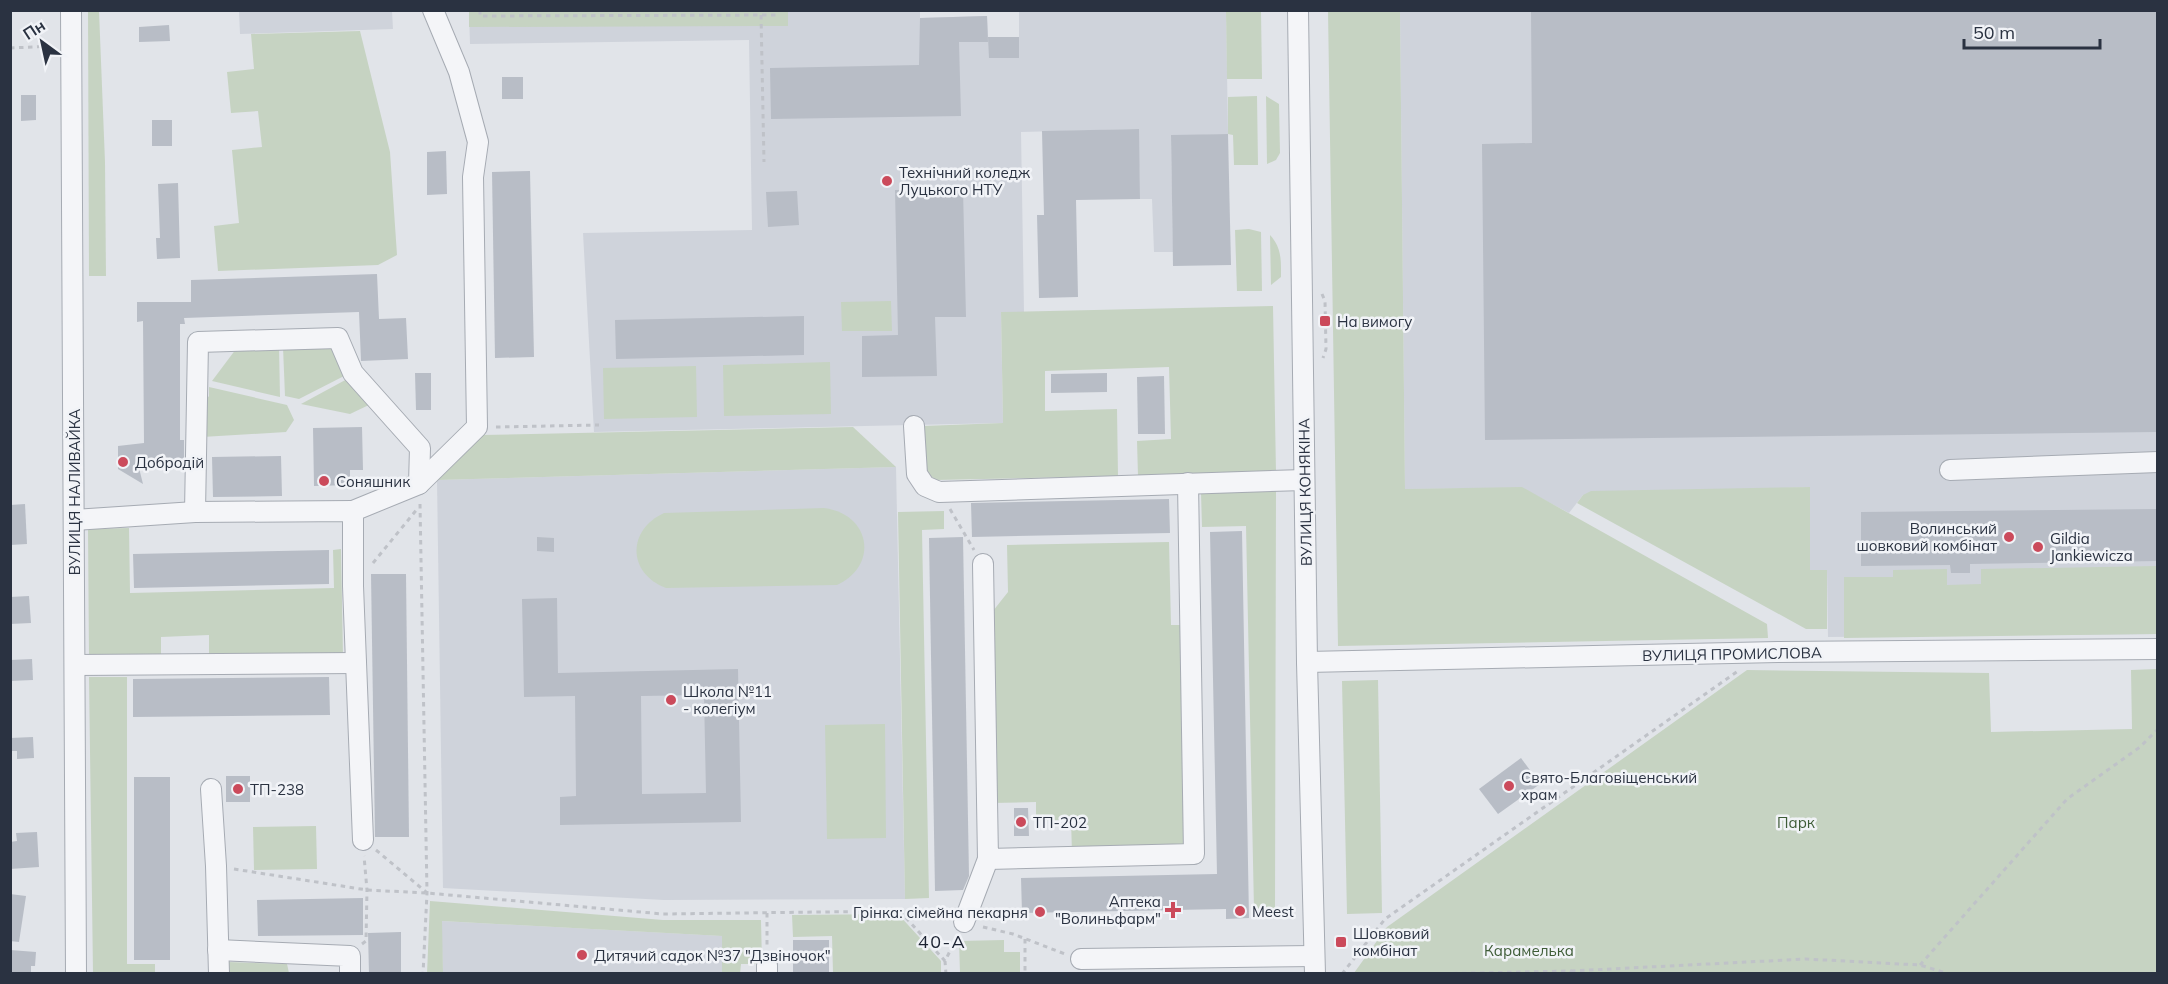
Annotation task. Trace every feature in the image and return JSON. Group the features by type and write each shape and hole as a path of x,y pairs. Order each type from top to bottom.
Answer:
{"street":[{"name":"ВУЛИЦЯ НАЛИВАЙКА","path":"71,10 76,974"},
{"path":"75,520 195,512 353,511 419,484 477,427 474,177 478,142 459,72 433,10"},
{"name":"ВУЛИЦЯ КОНЯКІНА","path":"1298,10 1307,662 1314,965"},
{"path":"195,512 198,342 338,338 353,373 420,448 419,484"},
{"path":"914,426 917,474 926,486 939,492 1304,480"},
{"path":"1950,470 2157,462"},
{"path":"988,859 1194,854 1188,483"},
{"path":"353,511 353,586 363,840"},
{"path":"964,922 988,859 982,564"},
{"name":"ВУЛИЦЯ ПРОМИСЛОВА","path":"1307,662 1764,653 2157,649"},
{"path":"75,665 356,663"},
{"path":"211,789 219,974"},
{"path":"218,950 350,965"},
{"path":"1080,960 1314,965"}],"path":[{"path":"480,10 480,16 777,15 777,10"},
{"path":"761,15 764,162"},
{"path":"10,48 71,45"},
{"path":"477,427 599,425"},
{"path":"419,484 427,894 423,974"},
{"path":"939,492 982,564"},
{"path":"353,586 420,506"},
{"path":"1342,974 1385,919 1764,653"},
{"path":"1920,965 2067,800 2140,747 2157,729"},
{"path":"363,840 427,894"},
{"path":"350,965 366,941 367,890 363,840"},
{"path":"216,866 367,890 663,914 899,911 964,922 1013,934 1080,960"},
{"path":"899,911 945,961"},
{"path":"767,912 767,969"},
{"path":"946,974 945,961 964,922"},
{"path":"1025,939 1025,974"},
{"path":"1426,974 1571,972 1806,959 1920,965 1949,974"}],"shaded area":[{"path":"239,11 392,11 393,29 240,34"},
{"name":"Технічний коледж Луцького НТУ","path":"469,11 920,11 920,18 987,16 988,37 1019,37 1019,12 1226,11 1228,134 1171,136 1173,252 1154,252 1152,199 1140,199 1138,129 1021,132 1024,312 1001,313 1003,423 594,432 583,233 752,230 749,40 470,44"},
{"path":"1400,11 2157,11 2157,634 1828,637 1827,570 1810,570 1810,487 1583,495 1569,513 1522,488 1405,489"},
{"name":"Школа №11 - колегіум","path":"896,467 905,899 664,900 443,888 437,480"},
{"name":"Дитячий садок №37 \"Дзвіночок\"","path":"441,921 723,936 722,973 443,973"}],"green space":[{"path":"88,11 99,11 105,162 106,276 89,276"},
{"path":"469,11 788,11 788,26 469,27"},
{"path":"1226,11 1261,11 1262,79 1227,79"},
{"path":"1328,11 1400,11 1405,489 1522,487 1767,624 1768,638 1338,646"},
{"path":"360,31 390,152 397,255 378,265 218,271 214,226 239,223 232,150 262,147 258,111 231,113 227,72 254,69 251,34"},
{"path":"1257,96 1258,165 1234,165 1233,135 1228,134 1228,97"},
{"path":"1266,96 1279,104 1280,153 1276,160 1267,164"},
{"path":"1249,229 1261,232 1262,291 1237,291 1235,230"},
{"path":"1270,235 1279,250 1281,266 1281,277 1271,285"},
{"path":"891,301 892,331 842,331 841,302"},
{"path":"1273,306 1276,473 1138,476 1137,441 1171,439 1169,367 1045,371 1045,411 1117,409 1118,476 936,480 926,469 922,456 923,426 1003,423 1001,312"},
{"path":"330,345 346,375 299,399 285,396 283,347"},
{"path":"279,347 280,397 212,381 236,349"},
{"path":"830,362 831,414 724,416 723,365"},
{"path":"696,366 697,417 604,419 603,368"},
{"path":"349,378 373,403 350,414 301,404"},
{"path":"209,387 287,405 294,420 286,432 202,437 201,407 209,396"},
{"path":"853,427 896,467 437,480 481,435"},
{"path":"1810,487 1810,570 1827,570 1827,629 1806,629 1577,503 1583,495 1591,491"},
{"path":"1276,491 1275,909 1254,909 1246,526 1202,527 1201,493"},
{"path":"824,508 840,512 852,520 860,530 864,542 864,554 859,566 837,585 666,588 653,581 638,562 636,551 643,530 652,520 664,513"},
{"path":"944,511 944,529 922,530 929,898 905,899 898,512"},
{"path":"129,528 130,593 334,588 333,550 341,549 343,656 258,658 258,653 209,654 209,635 161,637 161,655 89,657 88,529"},
{"path":"1169,542 1171,625 1184,625 1188,850 1072,853 1071,820 1036,821 1036,802 992,803 989,616 1008,592 1007,545"},
{"path":"2157,566 2157,634 1844,638 1844,577 1893,577 1893,570 1947,569 1947,585 1981,584 1981,569"},
{"name":"Парк","path":"2157,669 2157,973 1354,973 1387,927 1747,670 1989,673 1991,732 2132,729 2131,670"},
{"path":"89,677 127,677 127,964 155,964 155,973 93,973"},
{"path":"1378,680 1382,913 1347,914 1342,681"},
{"path":"885,724 886,838 827,839 825,725"},
{"path":"316,826 317,869 254,870 253,827"},
{"path":"430,901 663,920 761,920 762,964 741,964 740,974 722,973 722,936 442,921 443,973 427,974"},
{"path":"898,914 941,961 941,973 833,973 832,936 793,937 792,915"},
{"path":"1004,940 1004,952 1020,952 1020,973 960,973 959,941"},
{"path":"228,962 287,964 289,973 228,973"}],"building":[{"path":"1531,10 2157,10 2157,432 1485,440 1482,144 1532,143"},
{"path":"987,16 988,42 959,42 961,116 771,119 770,68 919,65 920,18"},
{"path":"169,25 170,41 139,42 139,27"},
{"path":"988,37 1019,37 1019,58 989,58"},
{"path":"502,77 523,77 523,99 502,99"},
{"path":"21,95 36,95 36,120 21,121"},
{"path":"152,120 172,120 172,146 152,146"},
{"path":"1139,129 1140,199 1076,200 1078,297 1039,298 1037,215 1044,215 1042,131"},
{"path":"1228,134 1231,265 1173,266 1171,135"},
{"path":"446,151 447,194 427,195 427,152"},
{"path":"530,171 534,357 495,358 492,172"},
{"path":"178,183 180,258 157,259 156,238 160,238 158,184"},
{"path":"963,189 966,317 935,317 937,376 862,377 862,336 898,335 895,190"},
{"path":"797,191 799,225 768,227 766,192"},
{"path":"377,274 379,319 406,318 408,359 361,361 359,312 184,318 185,324 180,324 180,440 184,440 184,464 138,464 143,484 118,469 118,446 144,443 143,321 137,322 137,302 191,302 191,280"},
{"path":"804,316 804,355 616,359 615,320"},
{"path":"415,373 431,373 431,410 416,410"},
{"path":"1107,373 1107,392 1051,393 1051,374"},
{"path":"1164,376 1165,434 1138,434 1137,377"},
{"path":"362,427 363,470 350,470 350,485 314,486 313,428"},
{"path":"281,456 282,496 213,497 212,457"},
{"path":"1169,499 1170,533 972,537 971,503"},
{"path":"25,504 27,544 10,545 10,505"},
{"name":"Волинський шовковий комбінат","path":"2157,509 2157,561 1970,564 1970,573 1951,573 1950,565 1861,566 1861,512"},
{"path":"1242,531 1249,918 1226,919 1226,909 1022,913 1021,878 1217,874 1210,532"},
{"path":"537,537 554,538 554,552 537,551"},
{"path":"963,537 969,876 963,890 935,891 929,538"},
{"path":"329,550 329,584 134,588 133,554"},
{"path":"371,574 406,574 409,837 375,837"},
{"path":"29,596 31,623 10,624 10,597"},
{"path":"557,598 558,673 738,669 741,822 560,825 560,797 576,796 575,696 524,697 522,599","holes":["704,695 706,793 642,794 641,696"]},
{"path":"32,659 33,680 10,681 10,660"},
{"path":"329,677 330,715 133,717 133,679"},
{"path":"33,737 34,758 17,759 17,751 10,751 10,738"},
{"name":"Свято-Благовіщенський храм","path":"1521,758 1540,784 1498,814 1479,789"},
{"name":"ТП-238","path":"226,776 250,776 250,802 226,802"},
{"path":"134,777 170,777 170,960 134,960"},
{"name":"ТП-202","path":"1014,808 1028,808 1029,836 1014,836"},
{"path":"37,832 39,867 10,869 10,842 17,841 16,833"},
{"path":"10,894 26,896 19,942 10,941"},
{"path":"363,898 363,935 258,936 257,900"},
{"path":"401,932 401,974 369,974 368,933"},
{"path":"793,940 829,940 829,974 793,974"},
{"path":"10,950 36,952 35,966 31,966 31,974 10,974"}],"place":[{"name":"Технічний коледж Луцького НТУ","path":"887,181"},
{"name":"На вимогу","path":"1325,321"},
{"name":"Добродій","path":"123,462"},
{"name":"Соняшник","path":"324,481"},
{"name":"Волинський шовковий комбінат","path":"2009,537"},
{"name":"Gildia Jankiewicza","path":"2038,547"},
{"name":"Школа №11 - колегіум","path":"671,700"},
{"name":"Свято-Благовіщенський храм","path":"1509,786"},
{"name":"ТП-238","path":"238,789"},
{"name":"ТП-202","path":"1021,822"},
{"name":"Аптека \"Волиньфарм\"","path":"1173,910"},
{"name":"Meest","path":"1240,911"},
{"name":"Грінка: сімейна пекарня","path":"1040,912"},
{"name":"Шовковий комбінат","path":"1341,942"},
{"name":"Дитячий садок №37 \"Дзвіночок\"","path":"582,955"}],"district":[{"name":"40-А","path":"942,941"}],"park label":[{"name":"Карамелька","path":"1529,950"}]}
